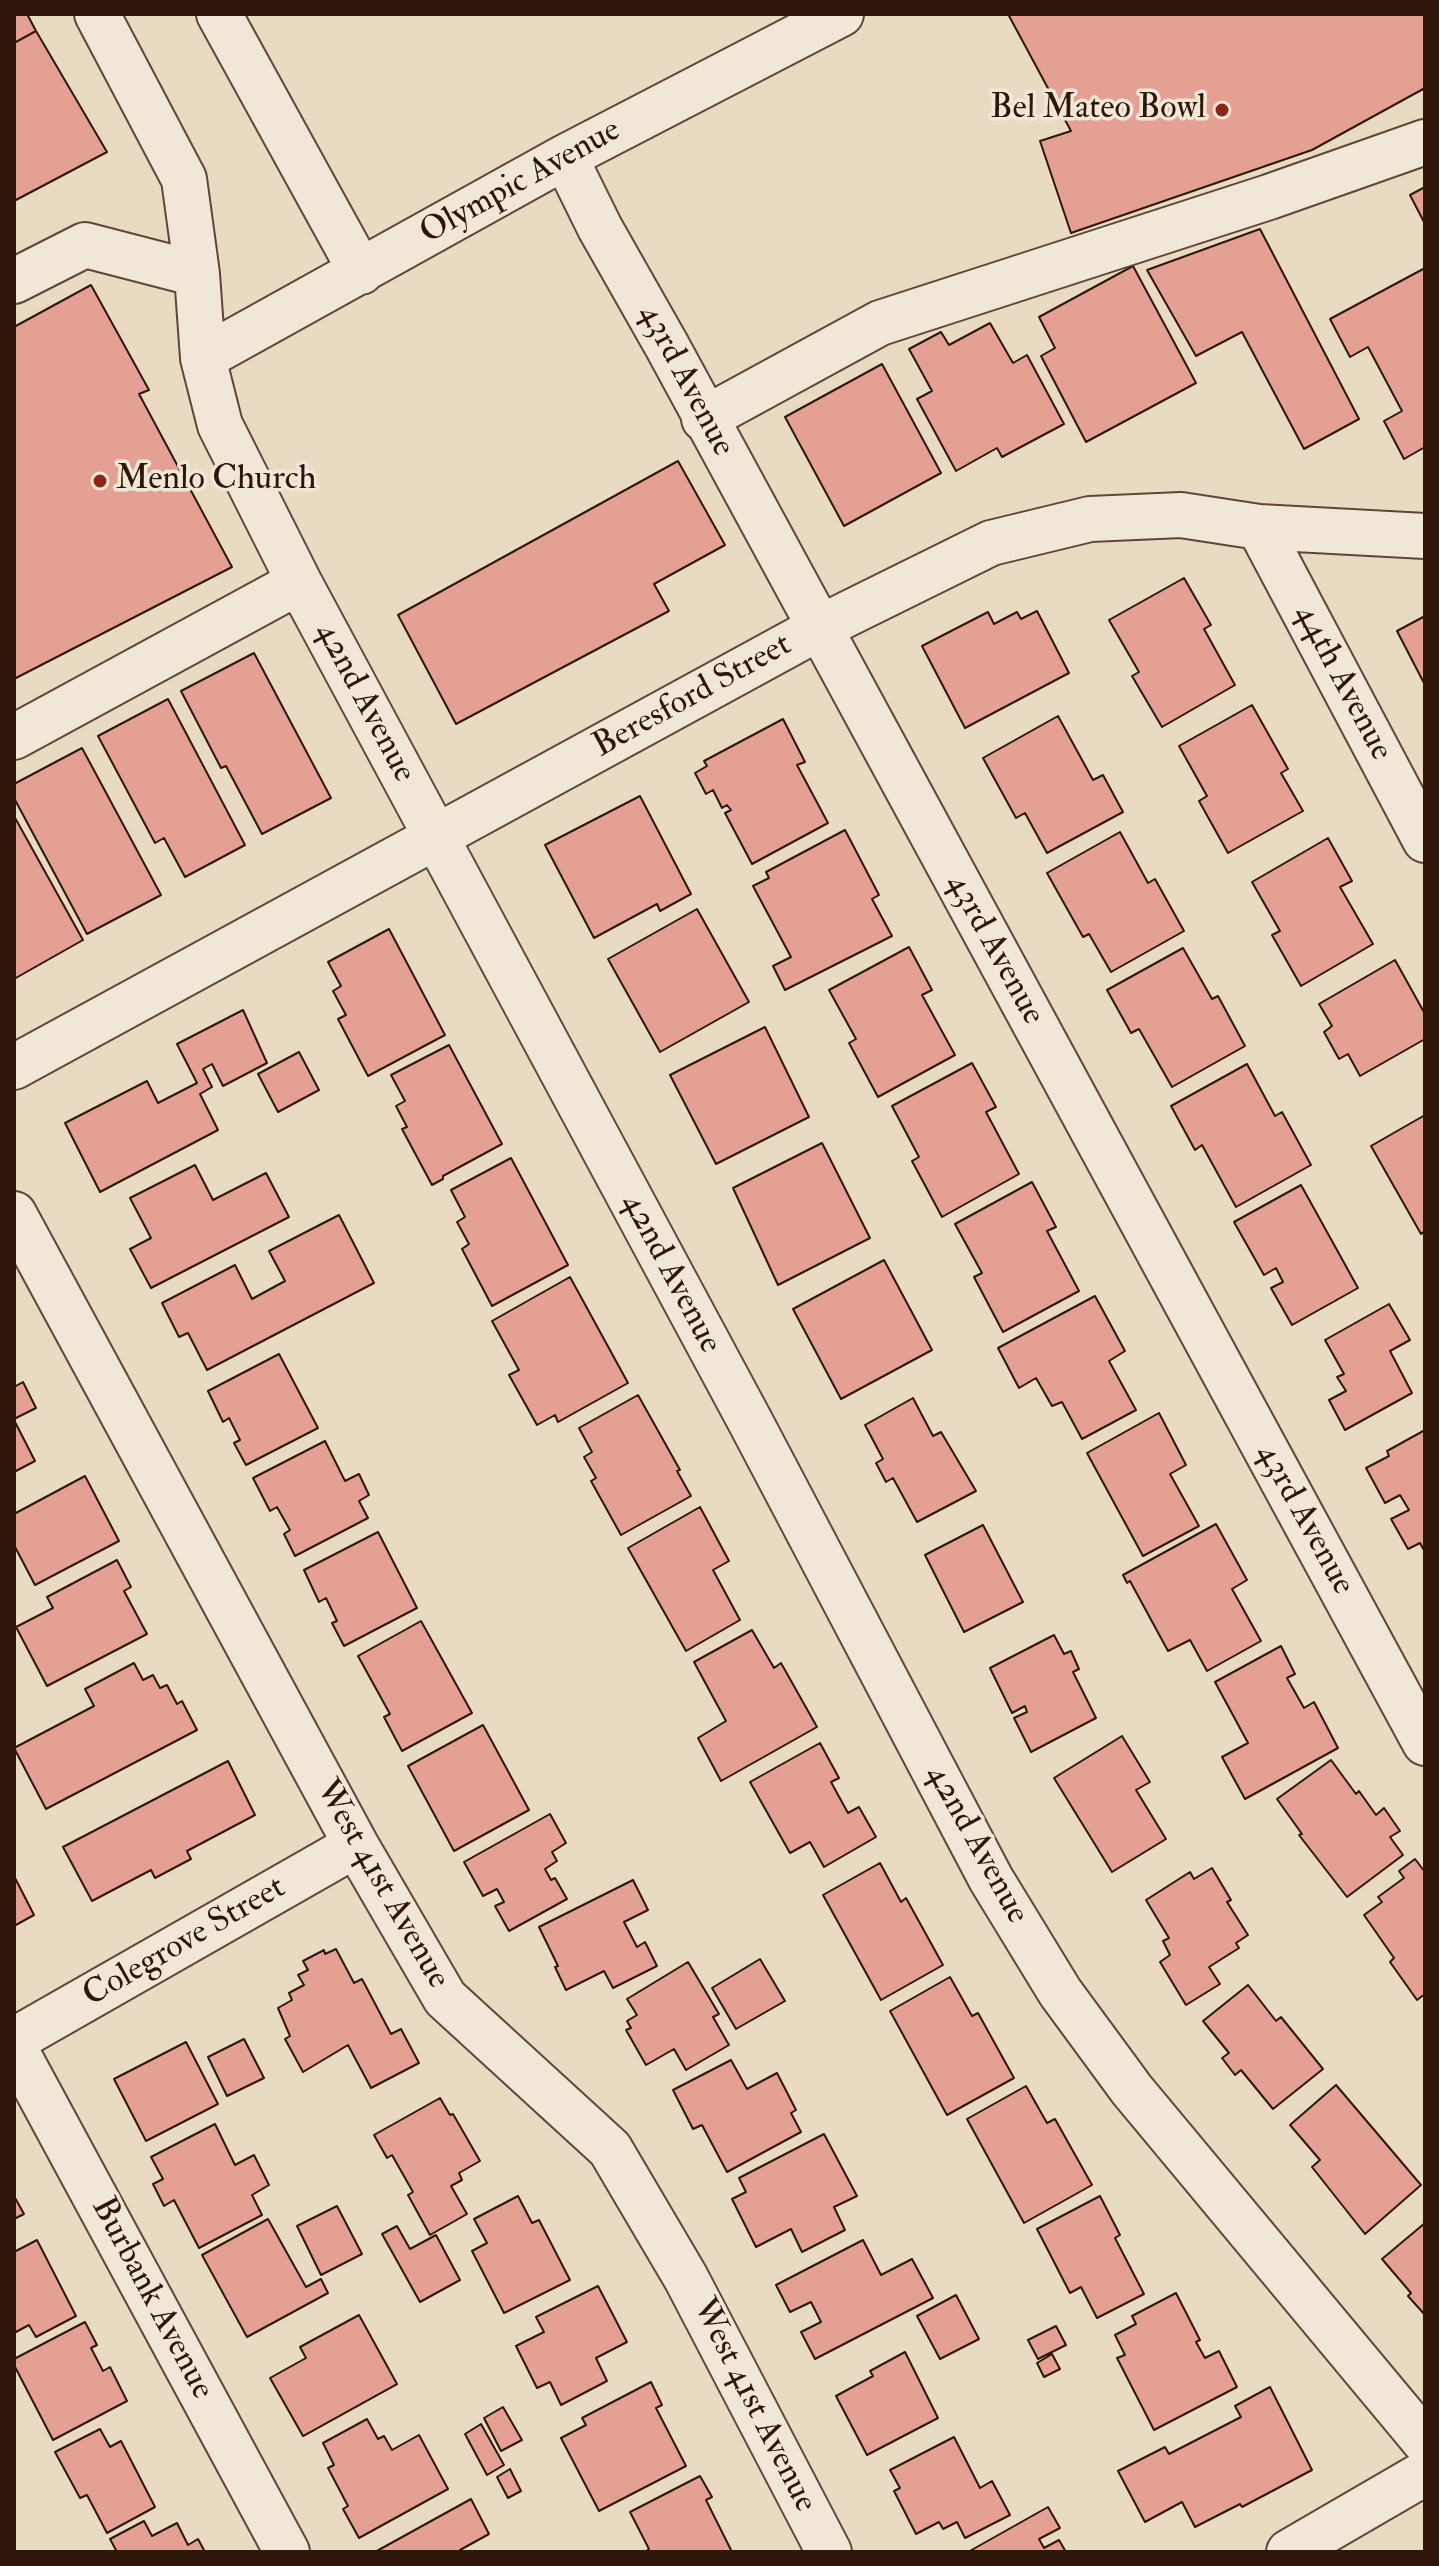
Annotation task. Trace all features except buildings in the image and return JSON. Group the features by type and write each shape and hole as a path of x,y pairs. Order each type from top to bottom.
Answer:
{"street":[{"name":"42nd Avenue","path":"97,14 184,179 197,274 203,358 220,425 299,582 758,1437 991,1879 1060,1992 1132,2090 1425,2442"},
{"path":"219,14 361,272"},
{"name":"Olympic Avenue","path":"203,358 565,157 841,14"},
{"path":"704,419 880,323 1269,197 1425,142"},
{"name":"43rd Avenue","path":"565,157 600,228 1425,1743"},
{"path":"14,281 85,245 197,274"},
{"name":"Beresford Street","path":"14,1067 819,628 991,543 1090,519 1181,515 1259,527 1425,536"},
{"name":"44th Avenue","path":"1259,527 1425,840"},
{"path":"14,737 299,582"},
{"name":"West 41st Avenue","path":"14,1214 356,1845 445,1998 610,2149 686,2278 829,2552"},
{"name":"Colegrove Street","path":"14,2040 356,1845"},
{"name":"Burbank Avenue","path":"14,2047 287,2552"},
{"path":"1289,2552 1425,2473"}],"place":[{"name":"Bel Mateo Bowl","path":"1222,110"},
{"name":"Menlo Church","path":"100,481"}]}
